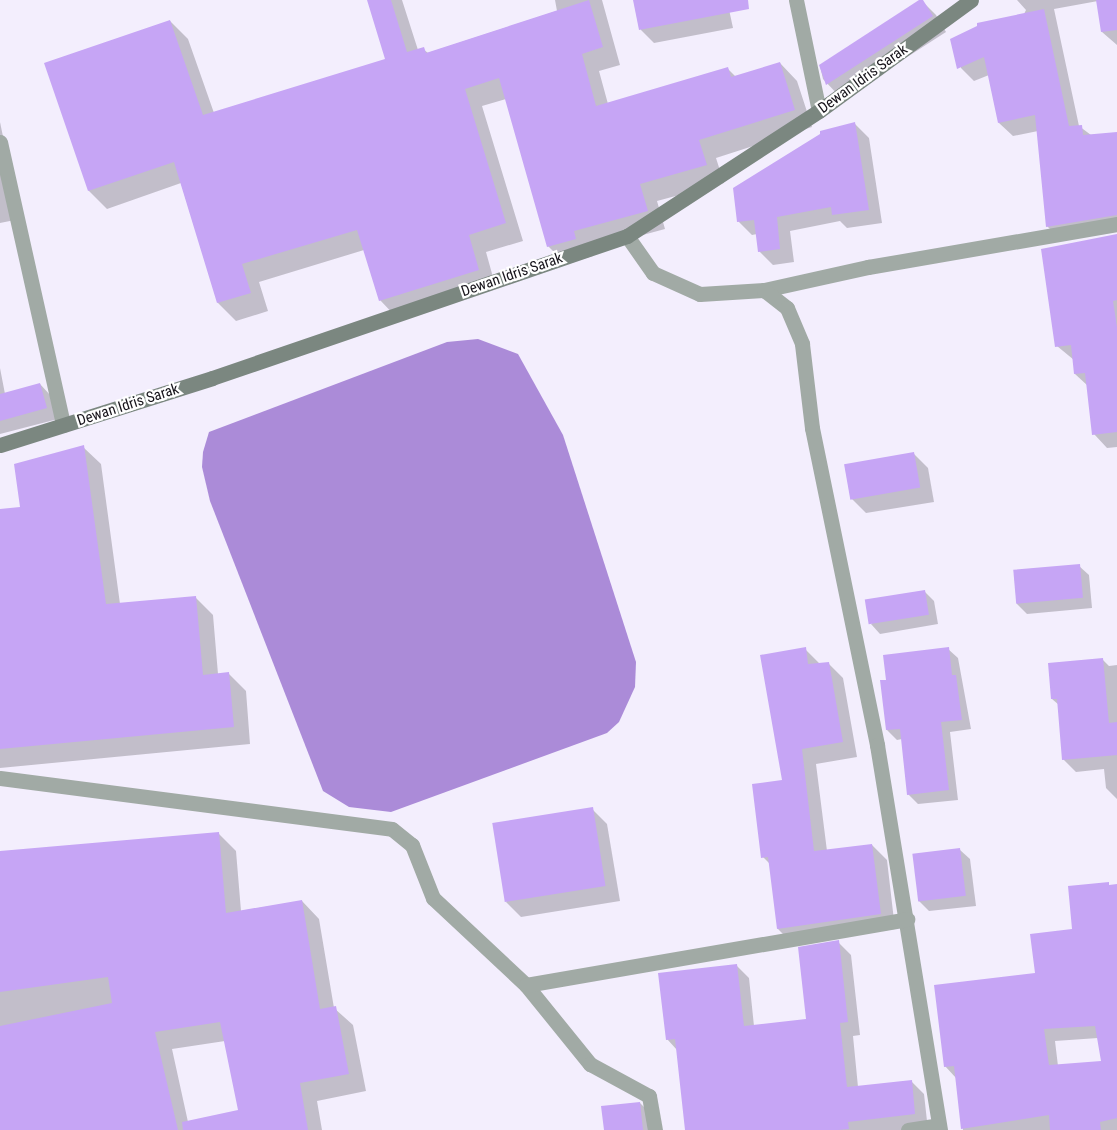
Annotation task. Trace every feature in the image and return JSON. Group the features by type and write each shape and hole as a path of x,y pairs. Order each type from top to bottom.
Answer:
{"main road":[{"name":"Dewan Idris Sarak","path":"0,445 212,378 627,236 819,111 971,0"}],"street":[{"path":"796,0 819,111"},
{"path":"0,142 63,426"},
{"path":"627,236 653,273 700,294 764,290 868,267 1117,224"},
{"path":"764,290 787,308 802,344 812,428 877,745 907,919 939,1127 908,1130"},
{"path":"0,778 392,829 412,845 433,898 526,985 590,1064 649,1096 655,1130"},
{"path":"526,985 907,919"}],"shaded area":[{"path":"478,339 518,354 563,435 636,662 635,687 619,722 607,733 391,812 349,807 323,791 210,501 202,467 203,452 209,432 447,342"}],"building":[{"path":"367,0 391,0 407,52 424,47 426,53 589,0 603,47 582,54 596,106 728,67 731,77 780,62 795,110 699,140 707,165 640,184 648,211 574,231 576,239 547,247 499,78 465,89 506,223 469,235 479,270 379,301 357,230 242,264 251,293 217,303 174,162 88,191 44,63 170,20 203,115 385,59"},
{"path":"633,0 748,0 749,9 639,30"},
{"path":"919,0 923,0 933,16 826,85 819,65"},
{"path":"1096,0 1117,0 1117,30 1101,32"},
{"path":"1044,9 1069,126 1082,125 1083,135 1117,132 1117,215 1046,227 1035,115 998,123 984,57 957,69 950,39 977,26 977,23"},
{"path":"855,122 869,210 832,215 831,207 777,217 780,249 758,252 754,220 737,222 733,188 820,134 820,131"},
{"path":"1117,234 1117,300 1113,301 1117,327 1117,432 1092,435 1085,373 1074,374 1071,345 1055,347 1041,249"},
{"path":"40,383 47,408 0,421 0,394"},
{"path":"84,445 106,604 196,596 203,675 229,672 234,727 0,749 0,509 20,507 14,464"},
{"path":"914,452 920,487 850,500 844,464"},
{"path":"1080,564 1083,598 1016,604 1013,570"},
{"path":"925,590 929,615 869,624 865,600"},
{"path":"806,647 808,664 829,662 843,742 802,749 814,851 872,844 881,914 777,929 768,857 761,858 752,784 782,780 760,655"},
{"path":"949,647 952,675 956,675 962,720 941,722 949,790 907,795 900,729 886,730 880,680 886,680 883,655"},
{"path":"1103,658 1109,723 1117,722 1117,755 1062,760 1057,699 1051,699 1048,663"},
{"path":"593,807 606,886 505,902 492,823"},
{"path":"219,832 226,913 302,900 320,1009 336,1006 349,1074 300,1083 308,1130 183,1130 182,1122 238,1110 220,1022 155,1032 178,1130 0,1130 0,1026 112,1003 108,977 0,992 0,851"},
{"path":"960,848 966,896 918,901 912,854"},
{"path":"1109,882 1109,885 1117,884 1117,1118 1100,1122 1101,1130 1050,1130 1049,1115 961,1129 954,1066 944,1067 934,985 1035,973 1030,934 1072,929 1068,886","holes":["1095,1026 1101,1061 1049,1065 1044,1029"]},
{"path":"839,940 848,1022 840,1023 847,1087 912,1080 915,1114 848,1122 849,1129 838,1130 685,1130 675,1039 666,1040 658,973 737,964 744,1026 806,1019 798,947"},
{"path":"640,1102 643,1130 604,1130 601,1106"}]}
